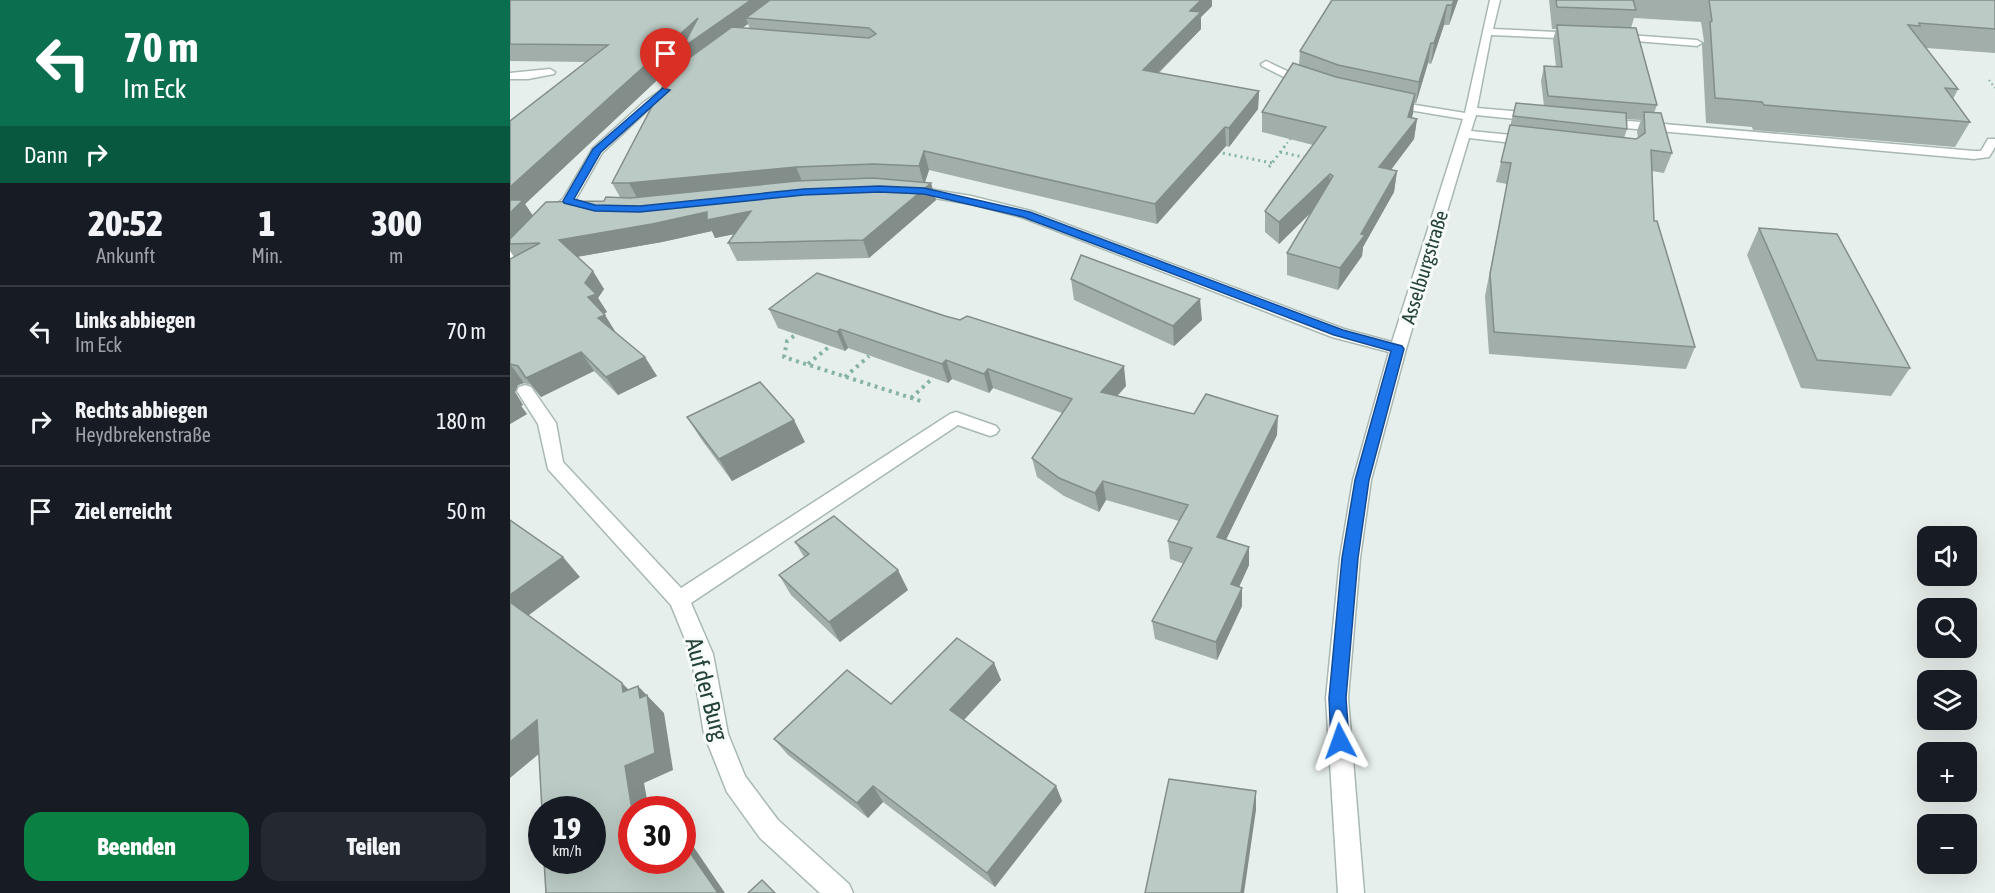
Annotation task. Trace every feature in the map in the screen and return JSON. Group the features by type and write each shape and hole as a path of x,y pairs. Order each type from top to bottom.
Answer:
{"street":[{"name":"Asselburgstraße","path":"1352,893 1337,698 1350,558 1362,480 1398,349 1465,134 1495,0"},
{"path":"1487,32 1587,36"},
{"path":"1599,37 1697,43"},
{"path":"1266,64 1288,76 1315,86"},
{"path":"510,76 550,72"},
{"path":"510,259 552,213 568,201 597,151 648,104 684,77"},
{"path":"1383,102 1470,114 1552,118"},
{"path":"1626,128 1974,155 1985,154 1992,142"},
{"path":"1465,134 1547,143"},
{"path":"890,189 924,191 1026,214 1338,333 1398,349"},
{"path":"568,201 586,206"},
{"name":"Auf der Burg","path":"525,390 547,423 554,464 679,600 702,654 716,734 736,784 769,829 840,893"},
{"path":"679,600 956,418 990,430"}],"path":[{"path":"1989,80 1995,88"},
{"path":"1269,167 1298,129"},
{"path":"1209,150 1272,163"},
{"path":"1280,152 1311,158"},
{"path":"794,336 787,341 784,357 951,411 956,418"},
{"path":"807,365 830,346"},
{"path":"845,377 869,356"},
{"path":"910,398 933,378"}],"building":[{"path":"510,0 751,0 682,48 698,18 510,187 510,121 608,45 510,44"},
{"path":"770,0 1201,0 1190,11 1201,12 1143,70 1259,91 1229,128 1225,127 1155,204 924,151 919,166 873,164 796,167 612,183 670,72 732,27 869,38 876,34 869,28 746,18"},
{"path":"1332,0 1454,0 1452,5 1447,5 1434,43 1431,43 1419,82 1338,65 1300,51"},
{"path":"1556,0 1633,0 1636,10 1557,7"},
{"path":"1709,0 1995,0 1995,29 1919,23 1920,26 1908,25 1958,89 1945,88 1970,122 1764,105 1762,102 1715,98"},
{"path":"1557,25 1636,28 1657,105 1548,96 1544,66 1562,67"},
{"path":"1293,63 1336,77 1415,94 1408,117 1417,119 1379,167 1397,171 1361,234 1365,235 1340,268 1287,253 1333,176 1330,174 1279,222 1265,211 1326,127 1262,112"},
{"path":"1516,103 1626,113 1627,129 1513,116"},
{"path":"1644,112 1661,113 1672,153 1651,150 1654,221 1657,221 1695,347 1494,332 1490,274 1511,163 1501,162 1510,125 1636,139 1645,133"},
{"path":"873,178 931,183 863,240 728,243 751,211 707,220 707,212 559,240 593,271 585,283 596,294 588,297 605,315 598,318 645,357 606,377 581,352 526,378 518,366 510,364 510,259 540,243 510,244 510,239 546,202 604,201 606,197 631,198 797,181"},
{"path":"510,200 523,200 510,213"},
{"path":"1759,228 1837,234 1910,368 1817,360"},
{"path":"1081,255 1200,299 1173,326 1071,279"},
{"path":"817,273 945,316 960,320 967,316 1124,366 1101,392 1194,414 1206,394 1278,416 1217,537 1249,547 1231,584 1242,588 1216,642 1152,621 1192,548 1168,541 1188,505 1103,481 1095,493 1059,478 1032,458 1072,399 988,369 984,374 946,360 942,364 840,329 837,332 769,309"},
{"path":"760,382 794,420 719,459 687,417"},
{"path":"834,516 898,570 829,622 779,575 809,554 795,542"},
{"path":"510,520 563,557 510,595"},
{"path":"510,602 622,683 623,692 638,686 640,698 647,695 655,753 625,766 630,796 618,796 618,874 696,874 696,861 718,893 546,893 545,874 606,874 606,796 541,796 537,720 510,742"},
{"path":"957,638 994,663 950,710 1056,786 987,873 873,786 857,803 774,739 847,670 891,704"},
{"path":"1169,779 1256,791 1241,893 1145,893"},
{"path":"762,880 775,893 748,893"}],"route":[{"path":"666,90 597,151 568,201 595,208 620,210 804,192 879,189 924,191 1026,214 1338,333 1398,349 1362,480 1350,558 1337,698 1340,741"}]}
